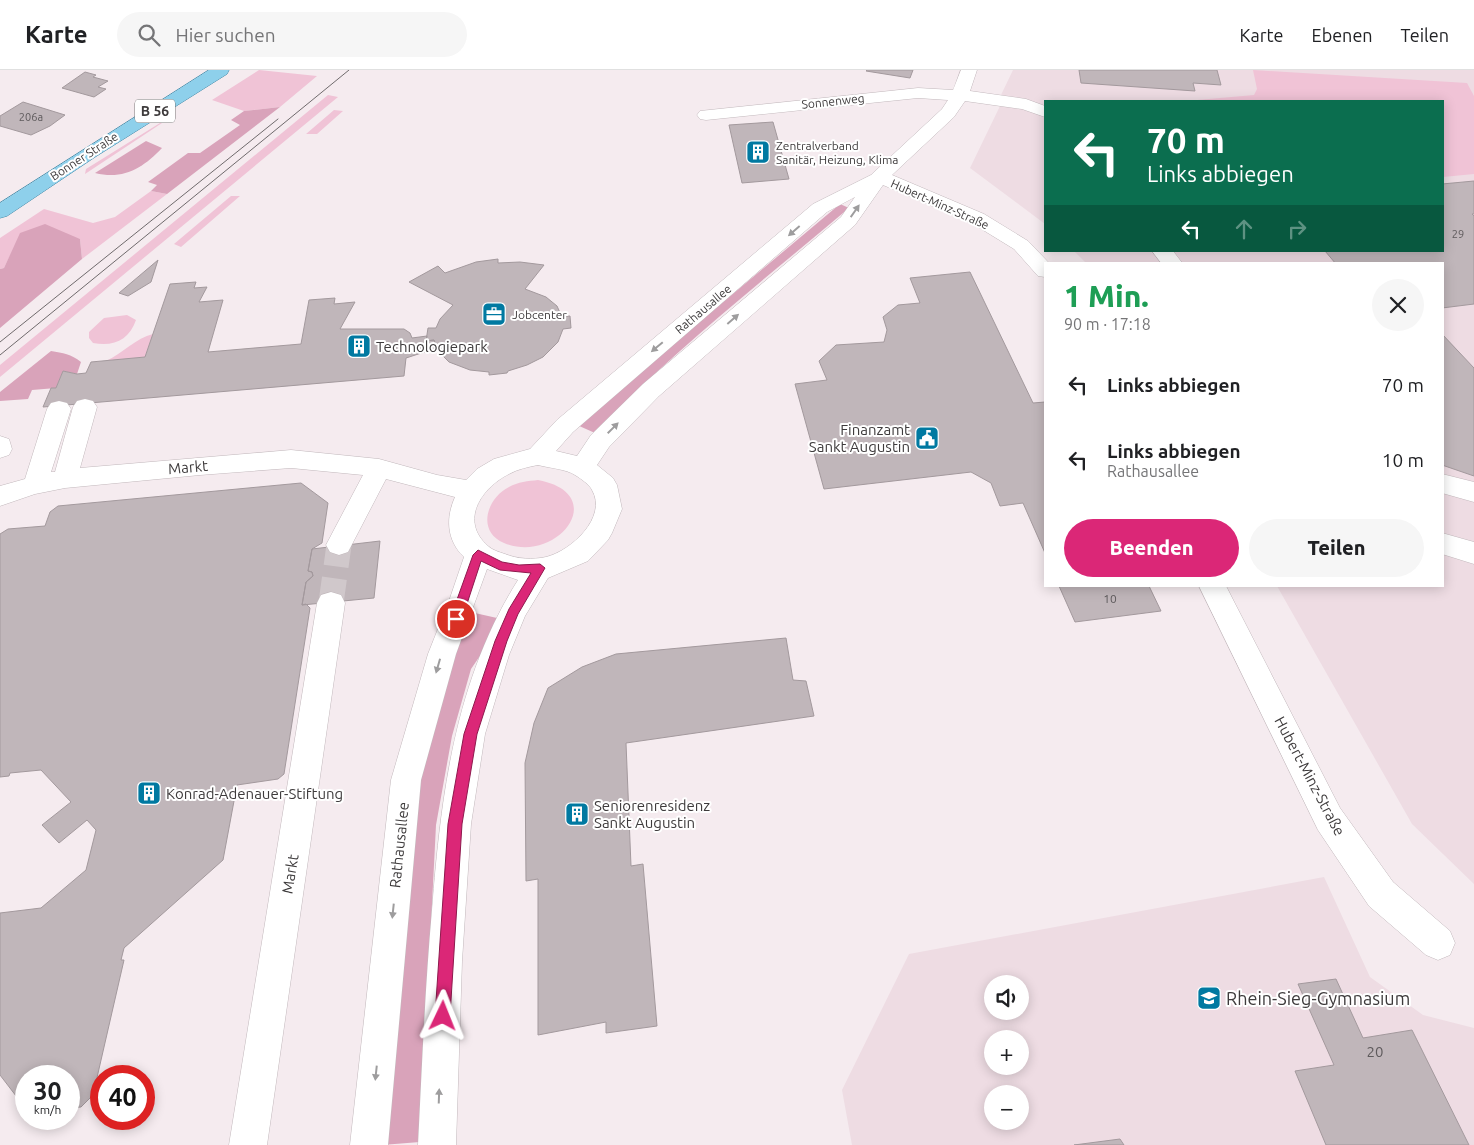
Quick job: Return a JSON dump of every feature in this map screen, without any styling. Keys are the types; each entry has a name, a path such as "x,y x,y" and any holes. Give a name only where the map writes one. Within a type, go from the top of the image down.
{"main road":[{"name":"Bonner Straße","path":"0,212 220,70"}],"street":[{"name":"Rathausallee","path":"583,466 600,441 651,390 848,221 879,177 948,113 960,95 969,70"},
{"name":"Sonnenweg","path":"706,115 918,92 960,95 1026,104 1044,112"},
{"name":"Rathausallee","path":"538,456 565,426 820,208 879,177"},
{"name":"Hubert-Minz-Straße","path":"879,177 977,218 1021,245 1044,270"},
{"path":"1163,252 1171,262"},
{"path":"65,480 85,407"},
{"path":"35,485 59,409"},
{"path":"538,456 562,458 583,466 601,481 609,502 605,525 591,545 580,554 566,561 540,568 519,569 500,566 478,555 464,536 461,525 463,505 471,490 482,478 497,468 517,460 538,456"},
{"name":"Markt","path":"0,496 35,485 65,480 291,459 379,468 437,484 471,490"},
{"path":"339,545 379,468"},
{"path":"1444,483 1474,492"},
{"path":"1444,544 1474,553"},
{"name":"Rathausallee","path":"369,1145 406,780 442,654 463,601 478,555"},
{"path":"437,1145 445,960 455,824 470,734 495,655 513,612 540,568"},
{"name":"Hubert-Minz-Straße","path":"1213,587 1329,819 1381,894 1438,943"},
{"name":"Markt","path":"248,1145 331,603"}],"shaded area":[{"path":"259,70 317,76 280,107 244,111 212,100"},
{"path":"1013,70 1474,70 1474,884 1412,824 1278,587 1444,587 1444,262 1085,262 1075,252 1444,252 1444,100 1044,100 1044,223 970,168 1000,106 1001,95"},
{"path":"1253,70 1467,83 1474,96 1474,174 1444,177 1444,100 1197,100 1254,95 1257,89"},
{"path":"328,95 338,97 0,377 0,365"},
{"path":"280,107 167,194 151,191 157,185 148,182 188,153 200,153 240,125 231,120 244,111"},
{"path":"334,110 343,111 317,134 306,134"},
{"path":"162,123 85,174 86,169"},
{"path":"146,141 162,148 140,167 115,175 95,173"},
{"path":"151,191 167,194 82,259 80,239 21,233 4,268 0,269 0,238 44,209 93,223 115,217"},
{"path":"231,196 240,196 181,247 174,244"},
{"path":"840,204 849,208 687,345 624,403 595,433 577,425"},
{"path":"45,224 80,239 82,259 0,328 0,269 4,268 20,233"},
{"path":"127,315 136,320 125,337 108,344 93,343 89,338 89,332 104,318"},
{"path":"153,334 145,357 106,361 141,339"},
{"path":"51,351 63,353 81,362 77,374 63,371 56,388 32,390 28,399 0,401 0,392"},
{"path":"538,480 560,488 571,499 574,512 569,525 558,536 542,544 524,547 504,543 495,538 487,523 490,506 495,499 501,492 512,485"},
{"path":"466,611 497,618 486,647 471,669 452,736 436,825 420,1142 382,1145 407,818"},
{"name":"Rhein-Sieg-Gymnasium","path":"1324,877 1370,977 1423,1015 1474,1028 1474,1145 852,1145 842,1090 909,954"}],"building":[{"path":"867,70 913,70 910,78"},
{"path":"1079,70 1217,70 1221,85 1193,83 1195,91 1081,83"},
{"path":"85,72 96,75 93,77 108,81 98,87 106,89 94,97 62,88"},
{"path":"23,102 65,115 50,126 31,135 0,126 0,116"},
{"name":"Zentralverband Sanitär, Heizung, Klima","path":"773,122 789,179 742,183 729,125"},
{"path":"1474,181 1474,214 1472,214 1474,216 1474,304 1444,308 1444,262 1334,262 1326,252 1444,252 1444,184"},
{"name":"Technologiepark","path":"498,259 498,263 520,262 544,265 525,289 546,297 557,306 562,317 570,316 571,328 563,329 558,342 543,357 507,373 489,375 489,372 470,370 449,362 439,352 434,340 426,341 428,328 436,328 440,319 453,305 409,282 438,266 445,273 476,262"},
{"path":"158,260 151,282 128,296 119,293"},
{"name":"Finanzamt Sankt Augustin","path":"970,272 1033,403 1044,402 1044,551 1023,503 1000,506 991,483 971,472 824,489 795,384 827,380 819,361 836,345 884,342 887,330 883,317 898,305 920,303 910,278"},
{"name":"Technologiepark","path":"196,282 194,288 207,287 199,302 223,300 208,352 301,344 309,300 335,298 334,304 355,302 340,329 404,329 410,333 412,338 427,336 426,341 434,340 437,348 406,358 404,376 43,407 51,388 56,388 63,371 77,374 86,373 91,362 145,357 170,284"},
{"path":"1444,336 1474,368 1474,476 1444,466"},
{"name":"Konrad-Adenauer-Stiftung","path":"301,483 328,503 322,543 312,549 308,571 312,572 313,576 306,582 302,605 306,604 310,608 284,774 278,779 237,785 223,860 124,948 121,960 124,960 100,1065 90,1065 90,1098 80,1107 80,1065 15,1065 15,1095 0,1075 0,913 41,908 86,870 96,830 87,820 59,843 42,825 71,802 41,770 10,773 9,776 0,777 0,534 8,529 45,526 50,512 58,506"},
{"path":"380,541 374,598 302,605 306,582 313,576 312,572 308,571 312,549"},
{"path":"1059,587 1149,587 1161,611 1075,622"},
{"name":"Seniorenresidenz Sankt Augustin","path":"786,638 793,680 806,681 814,716 626,743 631,866 643,864 657,1026 606,1033 606,1022 538,1035 538,879 526,881 525,763 534,723 548,688 582,667 616,654"},
{"path":"1336,979 1363,1038 1412,1030 1469,1145 1326,1145 1295,1071 1334,1065 1298,984"},
{"path":"1120,1139 1124,1145 1074,1145"}],"tunnel":[{"path":"331,603 339,545"}],"tram line":[{"path":"0,355 349,70"},
{"path":"0,342 278,119"}],"place":[{"name":"Zentralverband Sanitär, Heizung, Klima","path":"758,152"},
{"name":"Jobcenter","path":"494,314"},
{"name":"Technologiepark","path":"359,346"},
{"name":"Finanzamt Sankt Augustin","path":"927,438"},
{"name":"Konrad-Adenauer-Stiftung","path":"149,793"},
{"name":"Seniorenresidenz Sankt Augustin","path":"577,814"},
{"name":"Rhein-Sieg-Gymnasium","path":"1209,998"}],"route":[{"path":"443,1016 455,824 470,734 495,655 513,612 540,568 519,569 500,566 478,555 456,619"}]}
